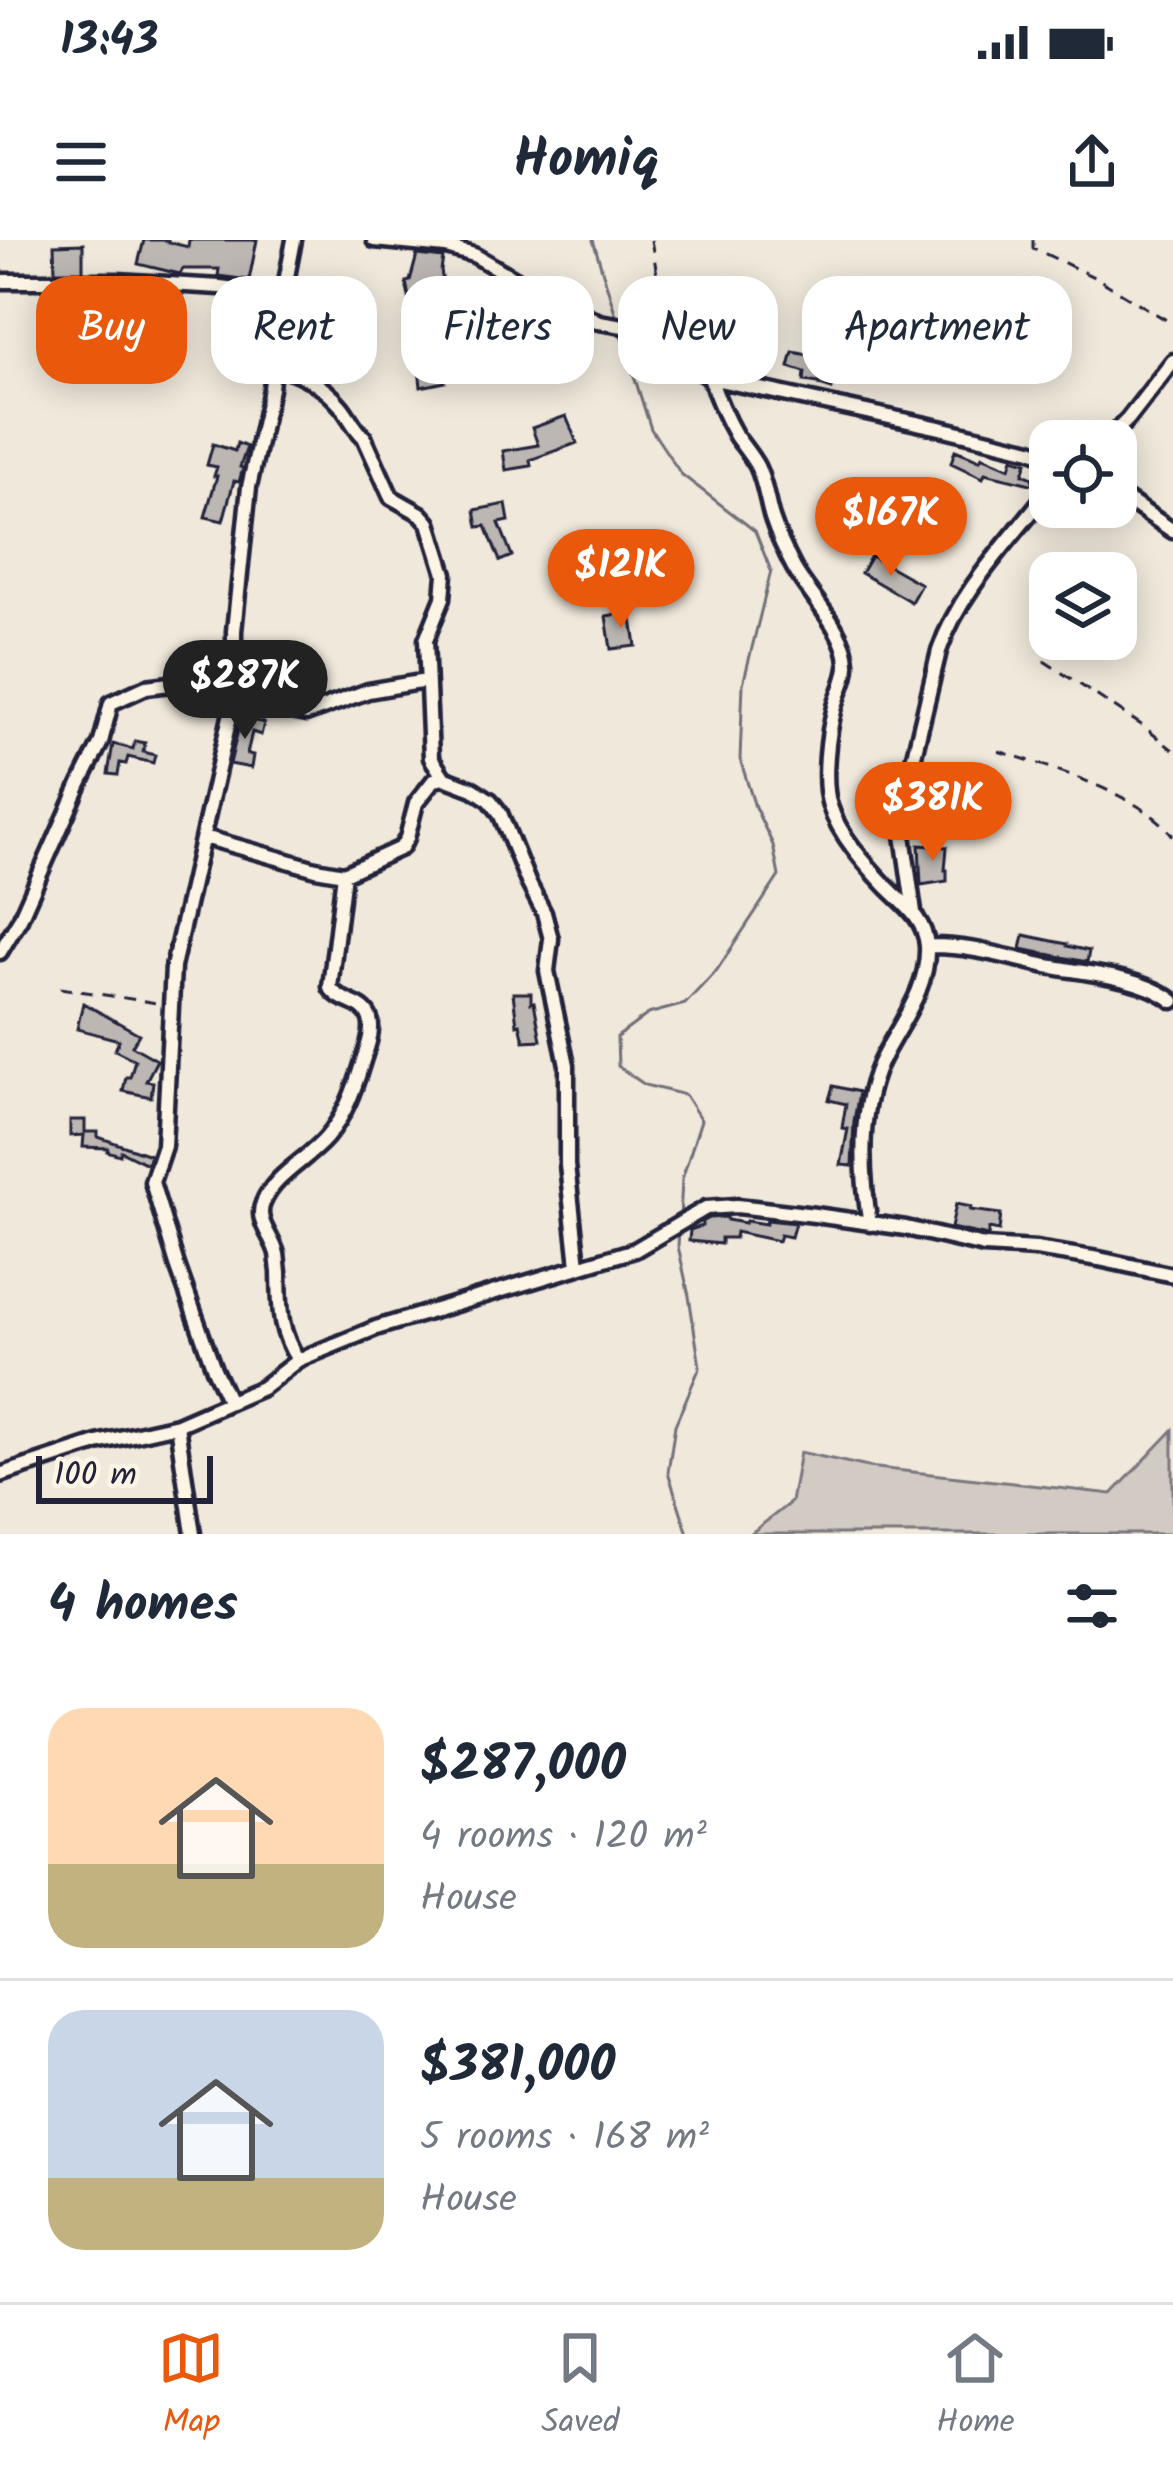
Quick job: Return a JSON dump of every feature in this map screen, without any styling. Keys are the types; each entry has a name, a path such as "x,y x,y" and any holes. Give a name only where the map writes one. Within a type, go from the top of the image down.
{"street":[{"path":"287,276 294,240"},
{"path":"374,240 474,254 546,297 571,303 599,322 618,326"},
{"path":"0,281 211,286"},
{"path":"1127,420 1173,361"},
{"path":"229,1402 184,1286 152,1182 164,1146 173,967 234,699 234,631 249,487 270,384"},
{"path":"314,384 342,406 364,436 391,497 429,523 445,574 442,598 426,640 431,758 444,778 490,800 544,914 550,939 547,970 566,1065 567,1165 578,1265"},
{"path":"712,384 721,408 757,466 784,550 826,613 848,663 834,712 825,773 838,825 914,912 927,946 915,1002 878,1067 869,1099 863,1174 870,1224"},
{"path":"738,384 1029,450"},
{"path":"1137,506 1173,531"},
{"path":"914,912 899,814 939,651 964,599 1029,516"},
{"path":"0,952 93,763 111,703 146,687 178,683 213,687 234,699 305,714 368,691 426,681"},
{"path":"203,837 344,874 401,848 416,803 434,780 444,778"},
{"path":"298,1360 281,1323 277,1252 260,1218 260,1207 281,1178 326,1138 345,1111 370,1036 370,1015 334,995 330,987 344,874"},
{"path":"927,946 992,951 1133,983 1164,993 1173,1001"},
{"path":"0,1475 97,1443 177,1425 262,1388 298,1360 376,1328 635,1250 706,1208 736,1206 906,1228 984,1246 1099,1258 1173,1275"},
{"path":"177,1425 194,1534"}],"path":[{"path":"651,240 657,276"},
{"path":"1034,240 1033,248 1098,279 1173,324"},
{"path":"1044,661 1173,749"},
{"path":"998,751 1086,782 1165,824 1173,836"},
{"path":"60,988 170,1006"}],"shaded area":[{"path":"1173,1430 1173,1534 750,1534 791,1502 800,1452 868,1467 1112,1494"}],"building":[{"path":"144,240 168,240 188,247 189,240 257,240 250,276 218,276 219,269 183,269 180,274 138,264"},
{"path":"83,244 83,271 55,271 54,245"},
{"path":"417,255 443,258 442,276 411,276"},
{"path":"793,352 802,354 802,371 789,367"},
{"path":"566,416 577,443 530,460 531,466 506,470 503,451 538,445 532,428"},
{"path":"237,443 247,447 223,521 205,517 217,476 217,467 207,465 213,444 235,451"},
{"path":"955,450 1010,468 1013,458 1027,462 1023,474 1029,476 1029,484 985,473 983,478 951,463"},
{"path":"506,504 509,521 499,523 512,556 500,561 486,526 478,527 475,510"},
{"path":"871,556 921,584 911,602 861,573"},
{"path":"631,612 636,646 611,649 606,616"},
{"path":"241,717 264,723 261,735 252,732 247,754 253,755 251,768 230,764"},
{"path":"135,741 145,743 143,752 155,755 153,763 128,757 126,764 120,763 118,775 108,774 113,744 133,749"},
{"path":"919,845 947,847 947,881 921,885"},
{"path":"1024,935 1089,951 1087,962 1021,949"},
{"path":"513,993 531,993 541,1040 524,1041"},
{"path":"83,1003 139,1034 132,1046 157,1060 146,1081 153,1082 151,1097 123,1091 135,1060 115,1050 119,1040 77,1029"},
{"path":"833,1086 859,1092 852,1166 841,1165 848,1129 842,1128 846,1104 829,1100"},
{"path":"70,1120 85,1120 85,1132 98,1132 98,1137 150,1155 147,1164 121,1151 120,1155 108,1148 83,1147 84,1135 70,1136"},
{"path":"956,1204 1001,1214 999,1231 989,1229 988,1236 951,1228"},
{"path":"727,1217 745,1223 795,1223 791,1237 780,1235 778,1241 736,1232 735,1238 721,1238 721,1244 689,1241 690,1230 702,1222"}],"waterway":[{"path":"593,240 617,319"},
{"path":"637,384 651,429 681,474 755,531 771,571 743,684 740,759 773,845 779,876 717,970 685,1004 648,1014 617,1037 618,1066 645,1085 685,1095 701,1120 682,1179 680,1219"},
{"path":"679,1229 700,1367 675,1425 668,1472 688,1534"}]}
